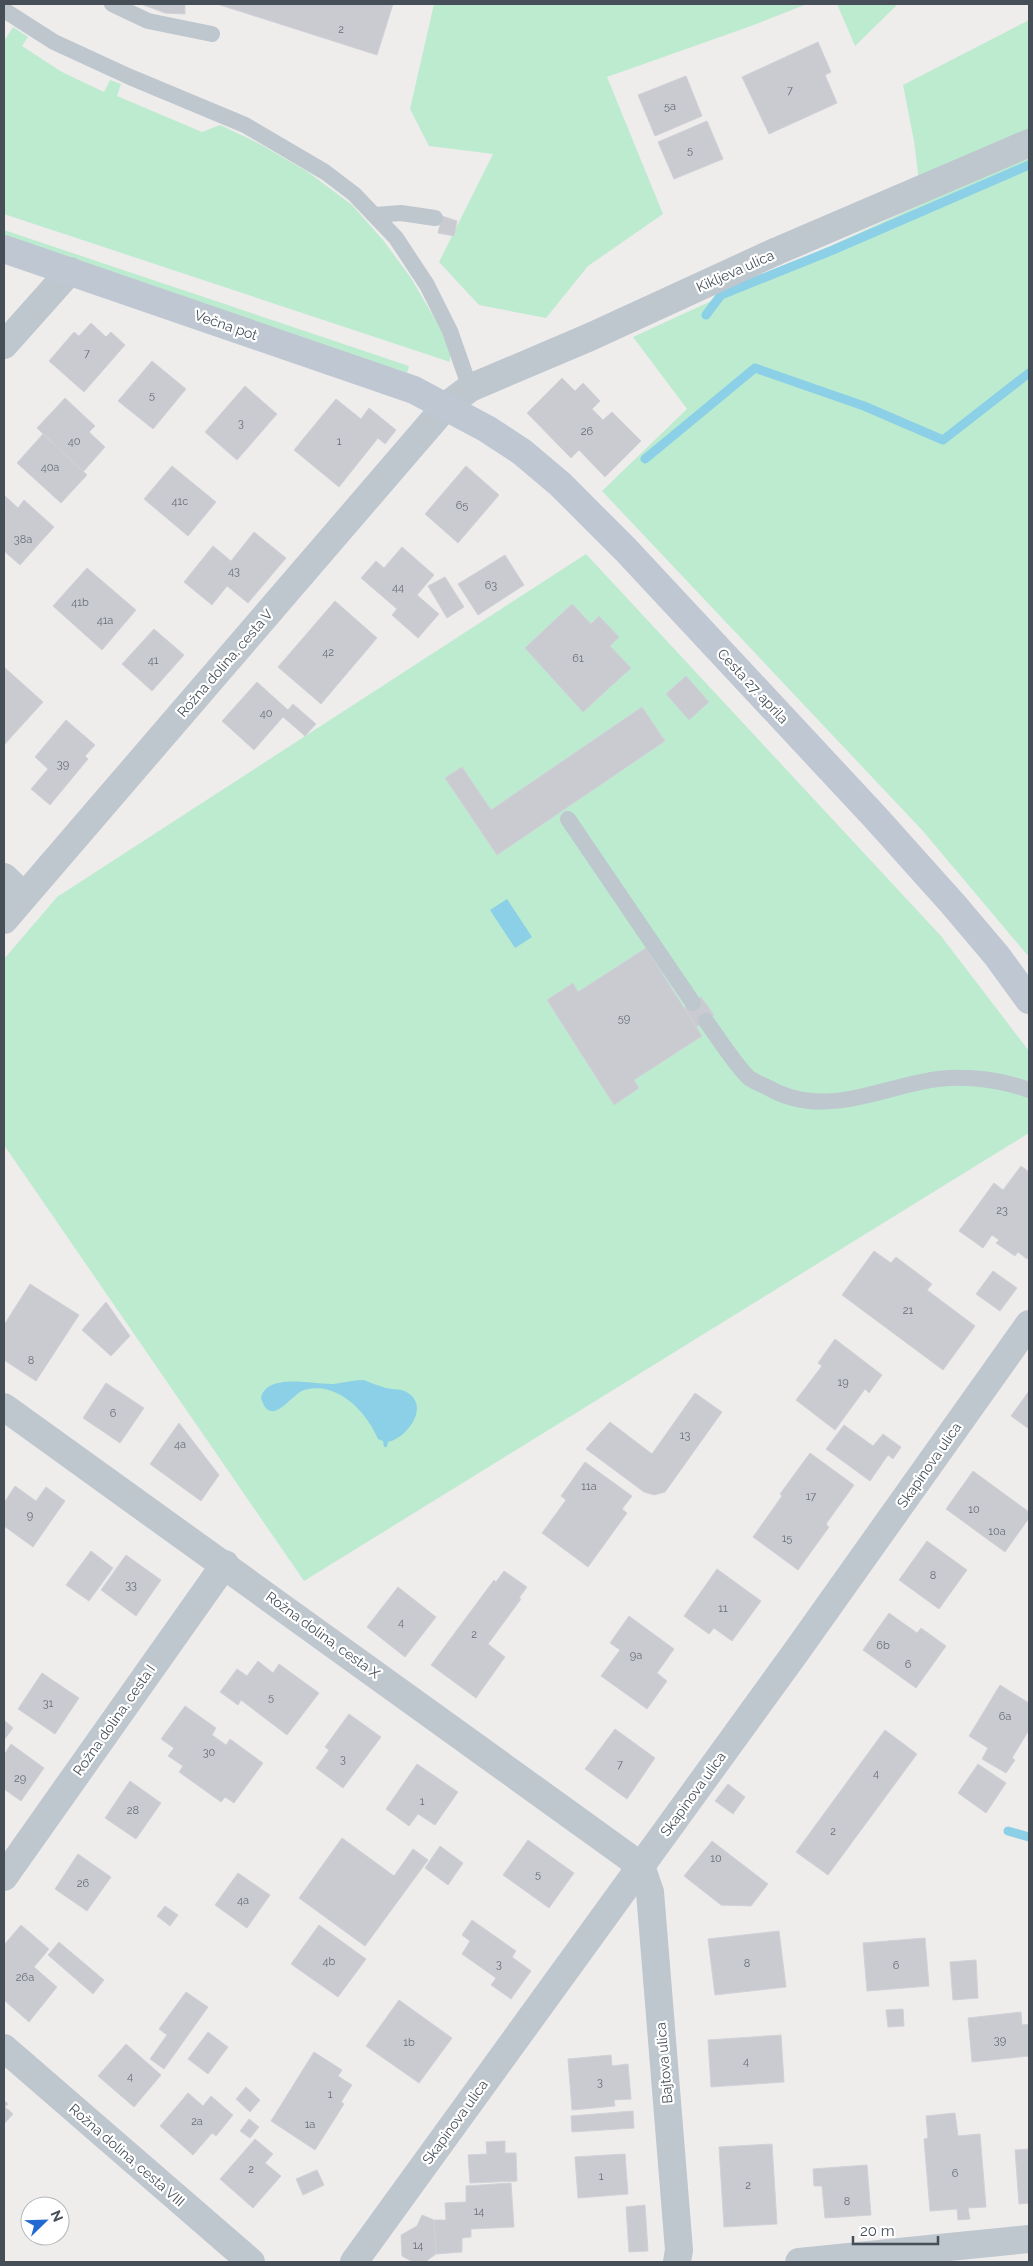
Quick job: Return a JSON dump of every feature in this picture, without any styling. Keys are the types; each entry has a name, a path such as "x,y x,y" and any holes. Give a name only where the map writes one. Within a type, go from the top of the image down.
{"main road":[{"name":"Večna pot","path":"4,249 414,390 446,406"},
{"name":"Cesta 27. aprila","path":"446,406 522,452 560,484 598,521 875,817 972,926 1029,1000"}],"street":[{"name":"Kikljeva ulica","path":"446,406 470,388 590,337 777,251 1029,143"},
{"path":"4,345 70,271"},
{"name":"Rožna dolina, cesta V","path":"4,920 446,406"},
{"path":"4,877 24,896"},
{"name":"Skapinova ulica","path":"354,2262 641,1866 1029,1324"},
{"name":"Rožna dolina, cesta X","path":"4,1407 225,1564 641,1866"},
{"name":"Rožna dolina, cesta I","path":"4,1877 225,1564"},
{"name":"Bajtova ulica","path":"641,1866 650,1892 678,2250 677,2262"},
{"name":"Rožna dolina, cesta VIII","path":"4,2048 251,2262"},
{"path":"799,2262 929,2256 1029,2239"}],"lane":[{"path":"112,4 148,21 212,34"},
{"path":"4,10 54,42 130,77 245,125 325,172 354,194 396,238 436,301 450,331 470,388"},
{"path":"375,215 401,213 435,218"},
{"path":"568,819 693,1002"},
{"path":"706,1021 748,1077 779,1094 806,1101 840,1102 922,1082 958,1078 1008,1082 1029,1090"}],"green space":[{"path":"434,4 807,4 607,77 663,214 588,266 546,318 479,305 439,262 493,154 429,146 410,109"},
{"path":"837,4 898,4 855,46"},
{"path":"1029,20 1029,957 922,830 602,491 687,409 633,337 922,204 914,141 903,85"},
{"path":"13,27 28,37 22,46 62,72 104,92 110,80 121,84 117,96 202,132 220,125 260,144 308,172 352,205 383,240 411,278 450,345 450,362 4,214 4,41"},
{"path":"4,230 409,366 407,373 4,237"},
{"path":"586,554 941,936 1029,1051 1029,1133 304,1581 4,1145 4,959 57,897"}],"water":[{"path":"507,899 532,937 515,948 490,910"},
{"path":"364,1380 386,1388 406,1391 414,1399 417,1406 416,1414 408,1428 402,1435 388,1442 387,1447 384,1447 383,1441 378,1439 358,1409 339,1394 316,1388 304,1390 276,1411 270,1411 265,1407 261,1398 265,1390 281,1382 333,1384"}],"building":[{"path":"141,4 185,4 185,14 165,13"},
{"path":"217,4 393,4 377,55"},
{"path":"818,42 831,72 825,75 837,103 769,134 742,77"},
{"path":"686,76 702,116 655,136 638,95"},
{"path":"707,121 723,159 674,179 658,142"},
{"path":"442,216 457,221 454,236 438,233"},
{"path":"91,323 106,337 111,332 125,345 84,392 49,361 74,332 79,336"},
{"path":"152,361 186,389 153,429 118,401"},
{"path":"562,378 575,391 583,383 600,401 592,409 603,420 612,412 641,441 605,477 579,450 571,458 527,413"},
{"path":"245,386 277,414 237,460 205,432"},
{"path":"65,398 95,426 89,432 105,447 83,472 37,428"},
{"path":"336,399 361,419 369,408 396,430 385,444 378,438 339,487 294,450"},
{"path":"43,434 87,475 61,503 17,463"},
{"path":"172,466 216,502 188,536 144,499"},
{"path":"466,466 499,495 458,543 425,514"},
{"path":"5,496 18,508 24,500 54,527 20,565 4,551"},
{"path":"254,532 286,558 248,603 227,586 212,605 184,582 213,546 231,561"},
{"path":"402,547 434,575 417,595 439,614 418,638 392,615 397,609 361,578 376,561 384,568"},
{"path":"505,555 524,585 478,615 458,584"},
{"path":"87,568 136,610 102,650 53,606"},
{"path":"445,577 464,607 447,618 428,586"},
{"path":"335,601 377,638 321,704 278,667"},
{"path":"572,604 591,624 599,616 619,637 610,646 631,668 583,712 525,648"},
{"path":"154,629 184,655 152,691 122,664"},
{"path":"4,667 43,702 4,745"},
{"path":"686,676 709,702 689,720 666,694"},
{"path":"257,682 288,710 293,704 316,724 305,736 283,717 254,750 222,721"},
{"path":"642,707 665,741 497,855 445,778 462,767 491,810"},
{"path":"66,720 95,745 85,756 88,759 50,805 31,789 48,769 35,757"},
{"path":"646,948 702,1036 634,1080 639,1088 614,1105 547,1000 573,983 578,992"},
{"path":"701,997 714,1015 696,1027 684,1008"},
{"path":"1021,1166 1029,1172 1029,1256 1027,1259 1018,1252 1015,1256 996,1243 999,1240 992,1235 983,1248 959,1231 994,1183 1003,1190"},
{"path":"874,1251 891,1263 896,1257 932,1284 927,1290 975,1326 943,1370 842,1295"},
{"path":"993,1271 1017,1288 1000,1311 976,1294"},
{"path":"30,1284 79,1315 36,1381 4,1360 4,1325"},
{"path":"106,1302 130,1336 111,1356 82,1330"},
{"path":"835,1339 882,1375 869,1393 865,1389 835,1430 796,1400 822,1366 818,1363"},
{"path":"106,1383 144,1408 120,1443 83,1418"},
{"path":"1029,1391 1029,1429 1011,1416"},
{"path":"695,1393 722,1412 665,1492 654,1495 644,1492 586,1449 610,1422 652,1454"},
{"path":"179,1423 219,1475 201,1501 150,1464"},
{"path":"844,1425 873,1446 883,1434 901,1447 893,1459 888,1455 870,1481 826,1449"},
{"path":"810,1453 854,1485 826,1524 829,1527 798,1570 753,1537 782,1496 780,1494"},
{"path":"585,1462 632,1496 622,1509 627,1513 588,1567 542,1533 566,1500 561,1496"},
{"path":"973,1471 1029,1512 1029,1518 1005,1552 946,1509"},
{"path":"15,1486 36,1501 46,1487 65,1501 33,1547 4,1526 4,1503"},
{"path":"927,1541 967,1570 939,1609 899,1580"},
{"path":"91,1551 113,1568 89,1601 66,1585"},
{"path":"126,1555 161,1580 136,1616 101,1590"},
{"path":"717,1569 761,1601 732,1641 714,1628 709,1634 684,1616"},
{"path":"504,1571 527,1587 519,1598 521,1599 488,1644 505,1657 476,1698 431,1665 494,1580 496,1582"},
{"path":"398,1587 436,1617 405,1657 367,1627"},
{"path":"889,1613 917,1633 921,1628 946,1646 916,1688 863,1650"},
{"path":"629,1616 674,1649 657,1673 667,1681 647,1709 601,1676 620,1650 610,1643"},
{"path":"258,1661 273,1673 279,1664 319,1693 287,1735 241,1700 238,1705 220,1692 237,1669 247,1676"},
{"path":"42,1673 79,1698 55,1734 18,1709"},
{"path":"1000,1685 1029,1703 1029,1730 1012,1758 1015,1760 1006,1773 982,1759 988,1748 969,1736"},
{"path":"185,1706 216,1728 212,1735 226,1745 230,1739 263,1763 234,1803 225,1797 221,1802 179,1772 183,1766 168,1756 174,1748 161,1739"},
{"path":"349,1714 381,1737 343,1788 316,1768 329,1750 325,1747"},
{"path":"4,1720 13,1728 4,1740"},
{"path":"615,1729 655,1758 627,1799 585,1769"},
{"path":"885,1730 917,1754 828,1875 796,1852"},
{"path":"11,1744 44,1768 21,1801 4,1789 4,1755"},
{"path":"417,1764 458,1792 435,1825 418,1814 409,1826 386,1809"},
{"path":"978,1764 1006,1783 986,1813 958,1793"},
{"path":"130,1781 161,1803 136,1839 105,1818"},
{"path":"728,1784 745,1797 733,1814 715,1801"},
{"path":"342,1838 394,1876 413,1849 428,1860 365,1946 299,1898"},
{"path":"528,1840 574,1873 549,1908 503,1875"},
{"path":"712,1841 768,1884 751,1906 721,1905 684,1876"},
{"path":"440,1846 463,1863 448,1885 425,1868"},
{"path":"78,1854 111,1877 87,1911 55,1889"},
{"path":"238,1873 270,1895 247,1928 215,1905"},
{"path":"165,1906 178,1915 170,1926 157,1916"},
{"path":"472,1920 516,1951 512,1957 531,1971 511,1999 491,1985 496,1978 462,1954 470,1941 462,1935"},
{"path":"21,1925 49,1949 34,1967 57,1987 29,2022 4,2000 4,1945"},
{"path":"319,1925 366,1959 338,1997 291,1964"},
{"path":"779,1931 786,1987 715,1995 708,1939"},
{"path":"925,1938 929,1986 867,1991 863,1943"},
{"path":"59,1942 104,1980 93,1994 48,1955"},
{"path":"976,1960 978,1998 953,2000 950,1962"},
{"path":"186,1992 208,2007 164,2069 150,2059 167,2035 159,2029"},
{"path":"399,2000 452,2038 419,2083 366,2046"},
{"path":"903,2009 904,2026 888,2027 886,2010"},
{"path":"1021,2012 1022,2025 1029,2024 1029,2056 972,2062 968,2018"},
{"path":"208,2032 228,2047 208,2074 188,2059"},
{"path":"781,2035 784,2082 711,2087 708,2040"},
{"path":"126,2044 161,2075 134,2107 98,2076"},
{"path":"314,2052 342,2070 338,2076 352,2085 341,2102 344,2104 315,2150 271,2121"},
{"path":"611,2055 612,2066 628,2064 631,2099 614,2100 615,2106 572,2110 568,2059"},
{"path":"246,2087 260,2100 250,2112 236,2099"},
{"path":"188,2093 203,2106 211,2096 233,2115 216,2136 212,2133 193,2155 160,2126"},
{"path":"4,2100 8,2104 5,2107 13,2114 4,2124"},
{"path":"633,2111 634,2128 572,2132 571,2116"},
{"path":"955,2113 958,2136 980,2134 986,2207 968,2208 970,2219 958,2220 957,2209 930,2211 924,2139 928,2138 926,2116"},
{"path":"249,2119 259,2127 250,2138 240,2131"},
{"path":"255,2139 273,2154 265,2163 281,2176 253,2208 220,2179"},
{"path":"505,2141 505,2153 516,2153 517,2181 470,2183 468,2155 487,2154 486,2142"},
{"path":"772,2144 777,2224 724,2227 719,2147"},
{"path":"1029,2149 1029,2203 1019,2204 1015,2150"},
{"path":"625,2154 628,2194 578,2198 575,2157"},
{"path":"867,2165 871,2215 825,2218 822,2186 814,2186 813,2169"},
{"path":"317,2170 324,2185 303,2195 296,2179"},
{"path":"511,2183 514,2227 471,2229 471,2237 462,2238 462,2252 436,2254 434,2220 446,2220 445,2203 466,2202 466,2186"},
{"path":"645,2205 648,2251 629,2252 626,2207"},
{"path":"422,2215 434,2220 436,2254 425,2262 413,2262 402,2256 401,2235 417,2226"}],"waterway":[{"path":"706,315 721,295 833,250 1029,165"},
{"path":"645,459 755,368 864,406 943,440 1029,373"},
{"path":"1008,1831 1029,1837"}]}
